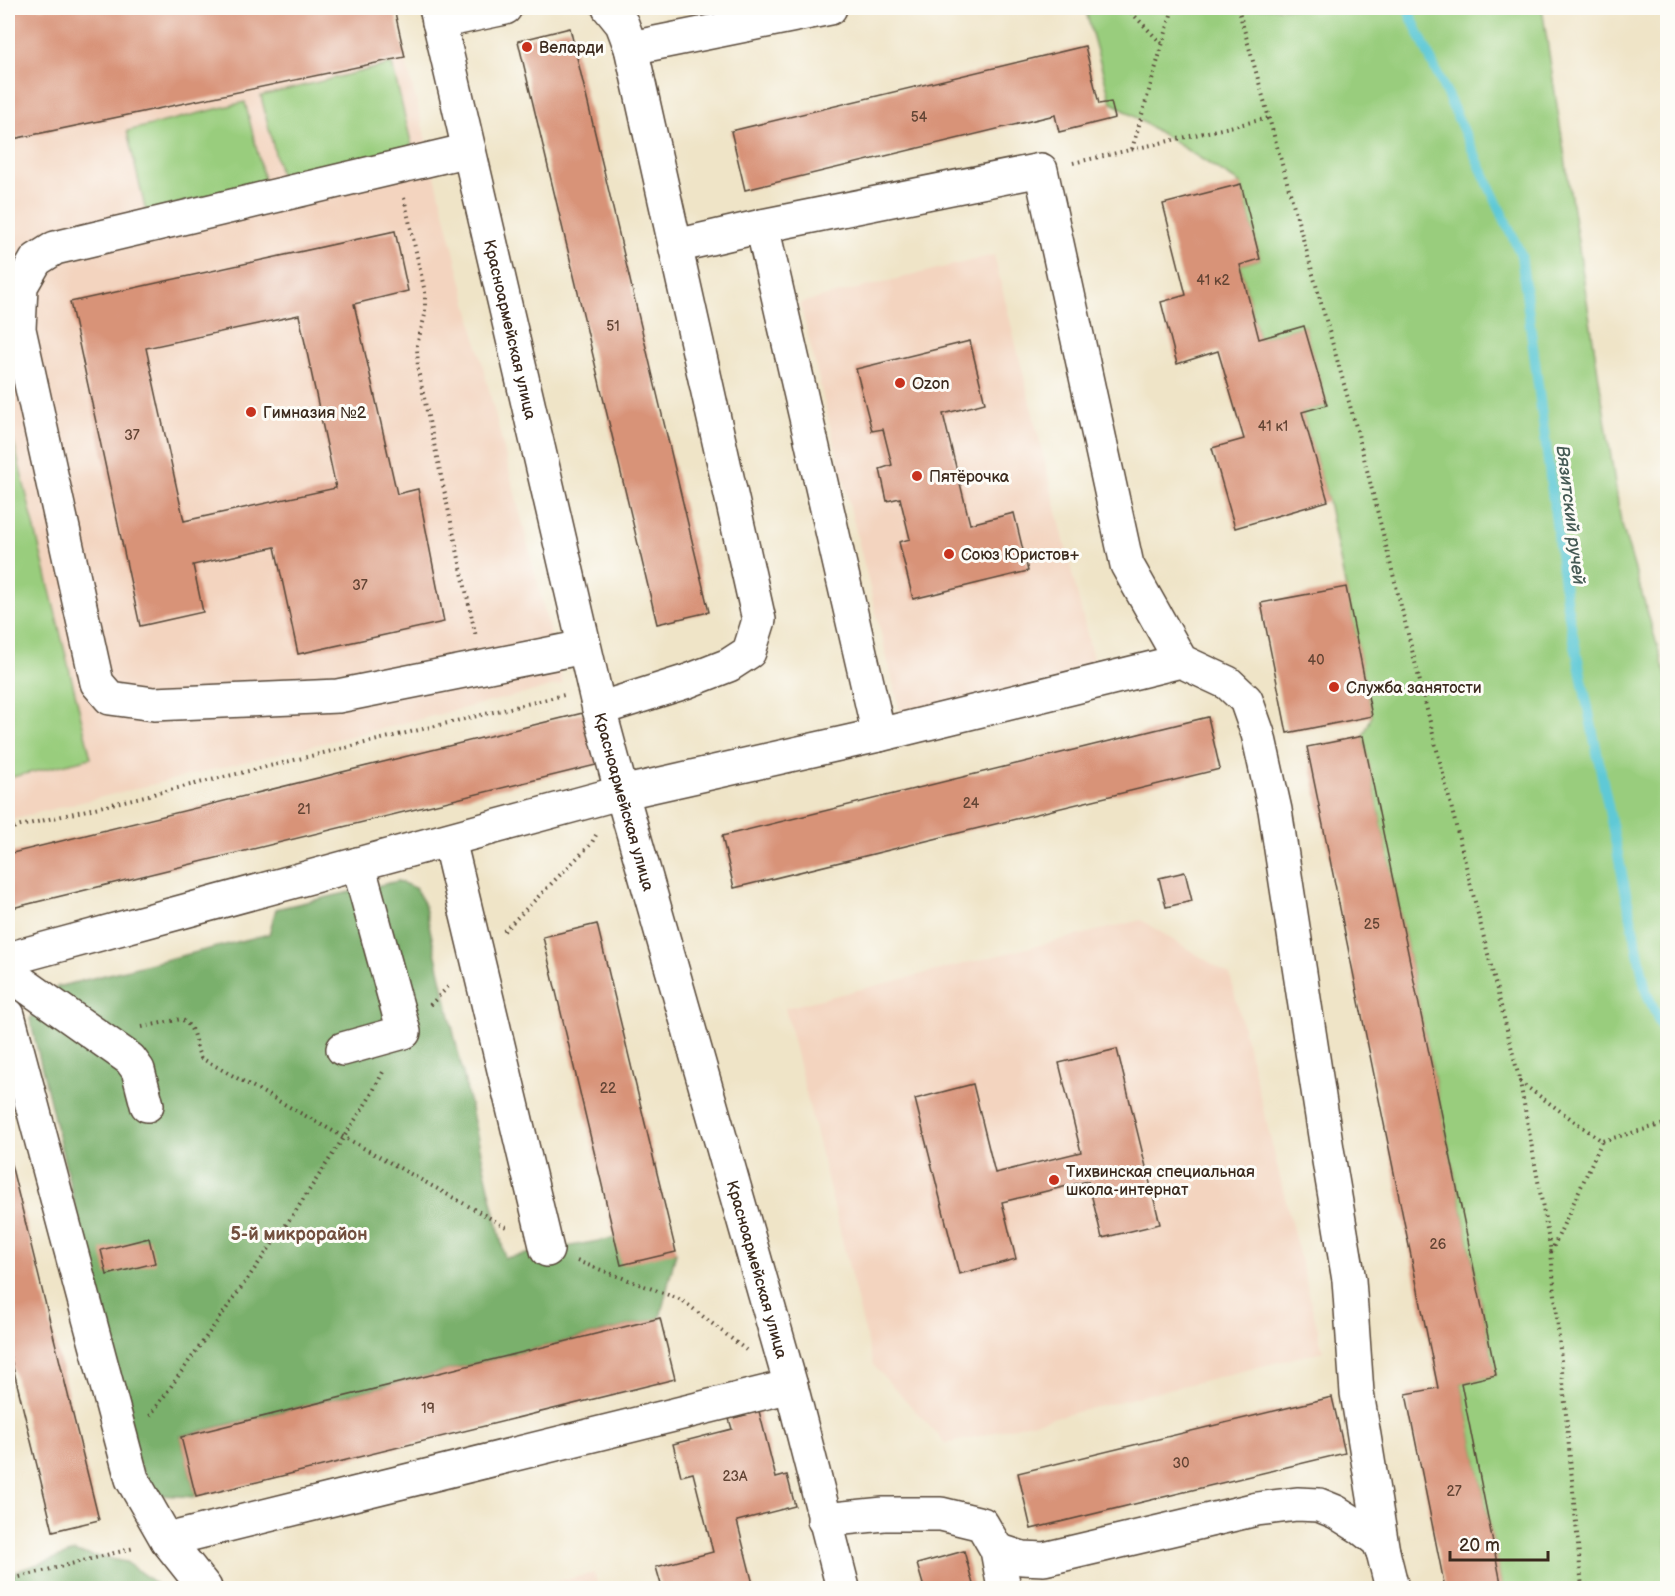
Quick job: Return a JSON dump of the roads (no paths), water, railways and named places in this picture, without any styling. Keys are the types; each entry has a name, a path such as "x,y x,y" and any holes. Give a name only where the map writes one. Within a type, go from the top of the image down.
{"street":[{"path":"437,15 505,8"},
{"path":"596,698 688,681 729,665 749,652 759,620 631,48 622,24 609,8"},
{"path":"631,48 830,8"},
{"name":"Красноармейская улица","path":"437,15 617,795 791,1386 843,1588"},
{"path":"469,150 55,248 36,260 21,286 19,329 97,683 110,698 154,704 338,696 584,647"},
{"path":"676,246 762,226 1041,170 1127,565 1181,661 1228,683 1246,700 1258,734 1275,810 1349,1280 1357,1393 1383,1551 1392,1588"},
{"path":"762,226 879,735"},
{"path":"8,959 617,795 879,735 1181,661"},
{"path":"449,840 548,1250"},
{"path":"343,1049 404,1032 358,864"},
{"path":"8,973 130,1059 138,1071 147,1105"},
{"path":"8,1014 132,1479 167,1540 205,1588"},
{"path":"167,1540 791,1386"},
{"path":"997,1550 1022,1558 1044,1559 1257,1509 1297,1504 1319,1505 1336,1512 1378,1541 1383,1551"},
{"path":"824,1520 884,1514 941,1514 982,1524 997,1550 1004,1588"}],"waterway":[{"name":"Вязитский ручей","path":"1407,8 1521,255 1567,606 1646,991 1668,1042"}],"place":[{"name":"Веларди","path":"527,47"},
{"name":"Ozon","path":"900,383"},
{"name":"Гимназия №2","path":"251,412"},
{"name":"Пятёрочка","path":"917,476"},
{"name":"Союз Юристов+","path":"949,554"},
{"name":"Служба занятости","path":"1334,687"},
{"name":"Тихвинская специальная школа-интернат","path":"1054,1180"}],"district":[{"name":"5-й микрорайон","path":"299,1234"}]}
